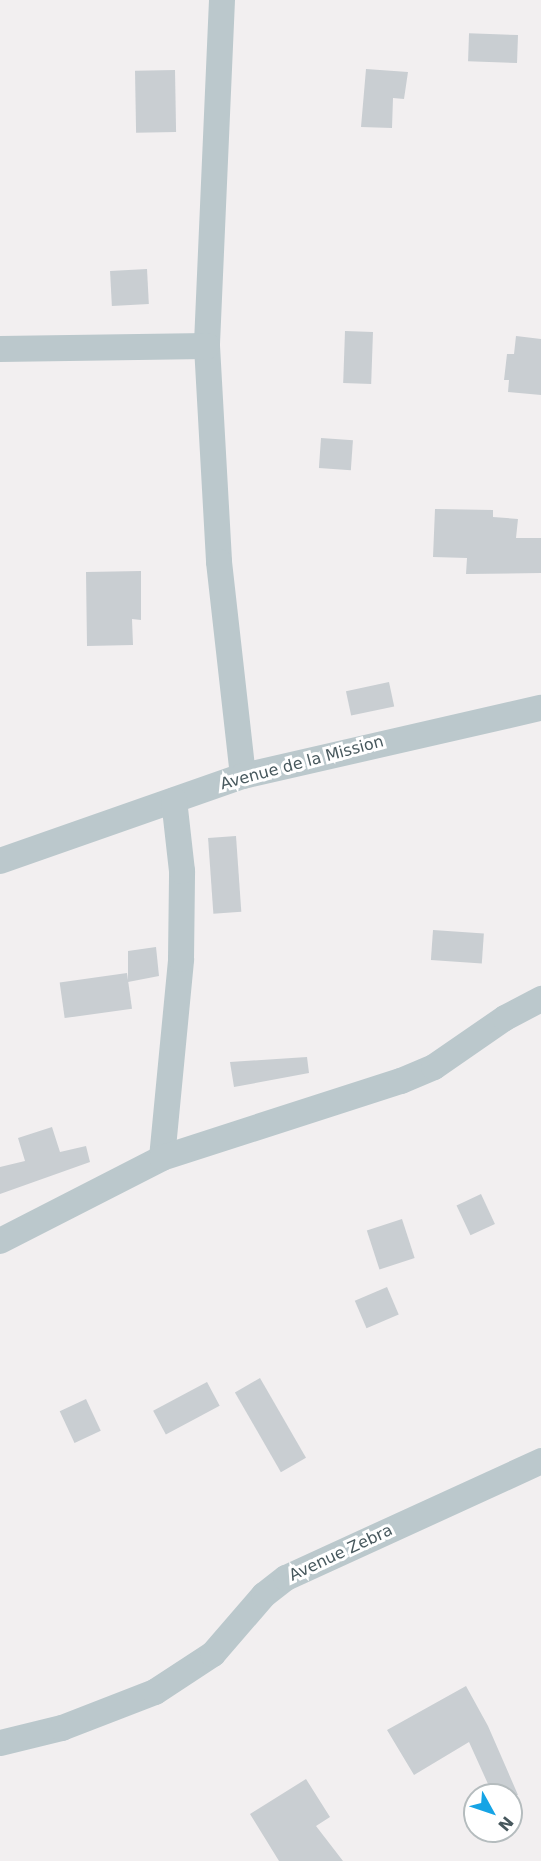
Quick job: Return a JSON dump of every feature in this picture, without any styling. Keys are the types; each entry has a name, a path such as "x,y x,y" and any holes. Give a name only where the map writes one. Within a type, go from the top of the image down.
{"street":[{"path":"222,0 207,346 219,562 243,776"},
{"path":"0,349 207,346"},
{"name":"Avenue de la Mission","path":"0,861 243,776 541,708"},
{"path":"162,1158 181,959 182,871 174,800"},
{"path":"0,1241 162,1158 400,1081 434,1067 505,1018 541,999"},
{"name":"Avenue Zebra","path":"0,1743 62,1728 155,1692 213,1654 264,1595 286,1578 541,1461"}],"building":[{"path":"469,33 518,35 517,63 468,61"},
{"path":"366,69 408,72 404,99 393,98 392,128 361,127"},
{"path":"175,70 176,132 136,133 135,71"},
{"path":"147,269 149,304 112,306 110,271"},
{"path":"345,331 373,332 371,384 343,383"},
{"path":"516,336 541,339 541,395 508,392 509,380 504,380 507,354 514,354"},
{"path":"321,438 353,440 351,470 319,468"},
{"path":"435,509 493,510 493,517 518,519 516,538 541,538 541,573 466,574 467,558 433,557"},
{"path":"141,571 141,620 132,619 133,645 87,646 86,572"},
{"path":"389,682 394,706 351,716 346,691"},
{"path":"236,836 241,912 213,914 208,838"},
{"path":"433,930 484,934 482,963 431,960"},
{"path":"156,947 159,976 128,982 128,951"},
{"path":"127,973 132,1009 65,1018 60,982"},
{"path":"307,1057 309,1073 234,1087 230,1062"},
{"path":"52,1127 60,1152 86,1146 90,1162 0,1194 0,1167 25,1161 18,1138"},
{"path":"481,1194 495,1224 470,1235 457,1205"},
{"path":"402,1219 415,1258 379,1269 367,1230"},
{"path":"387,1287 399,1315 367,1328 355,1301"},
{"path":"260,1378 306,1458 281,1472 235,1392"},
{"path":"207,1382 220,1406 166,1434 153,1411"},
{"path":"86,1399 101,1431 75,1443 60,1411"},
{"path":"466,1686 488,1726 513,1783 488,1783 469,1742 414,1775 387,1730"},
{"path":"306,1779 330,1817 316,1826 343,1861 279,1861 250,1814"}]}
